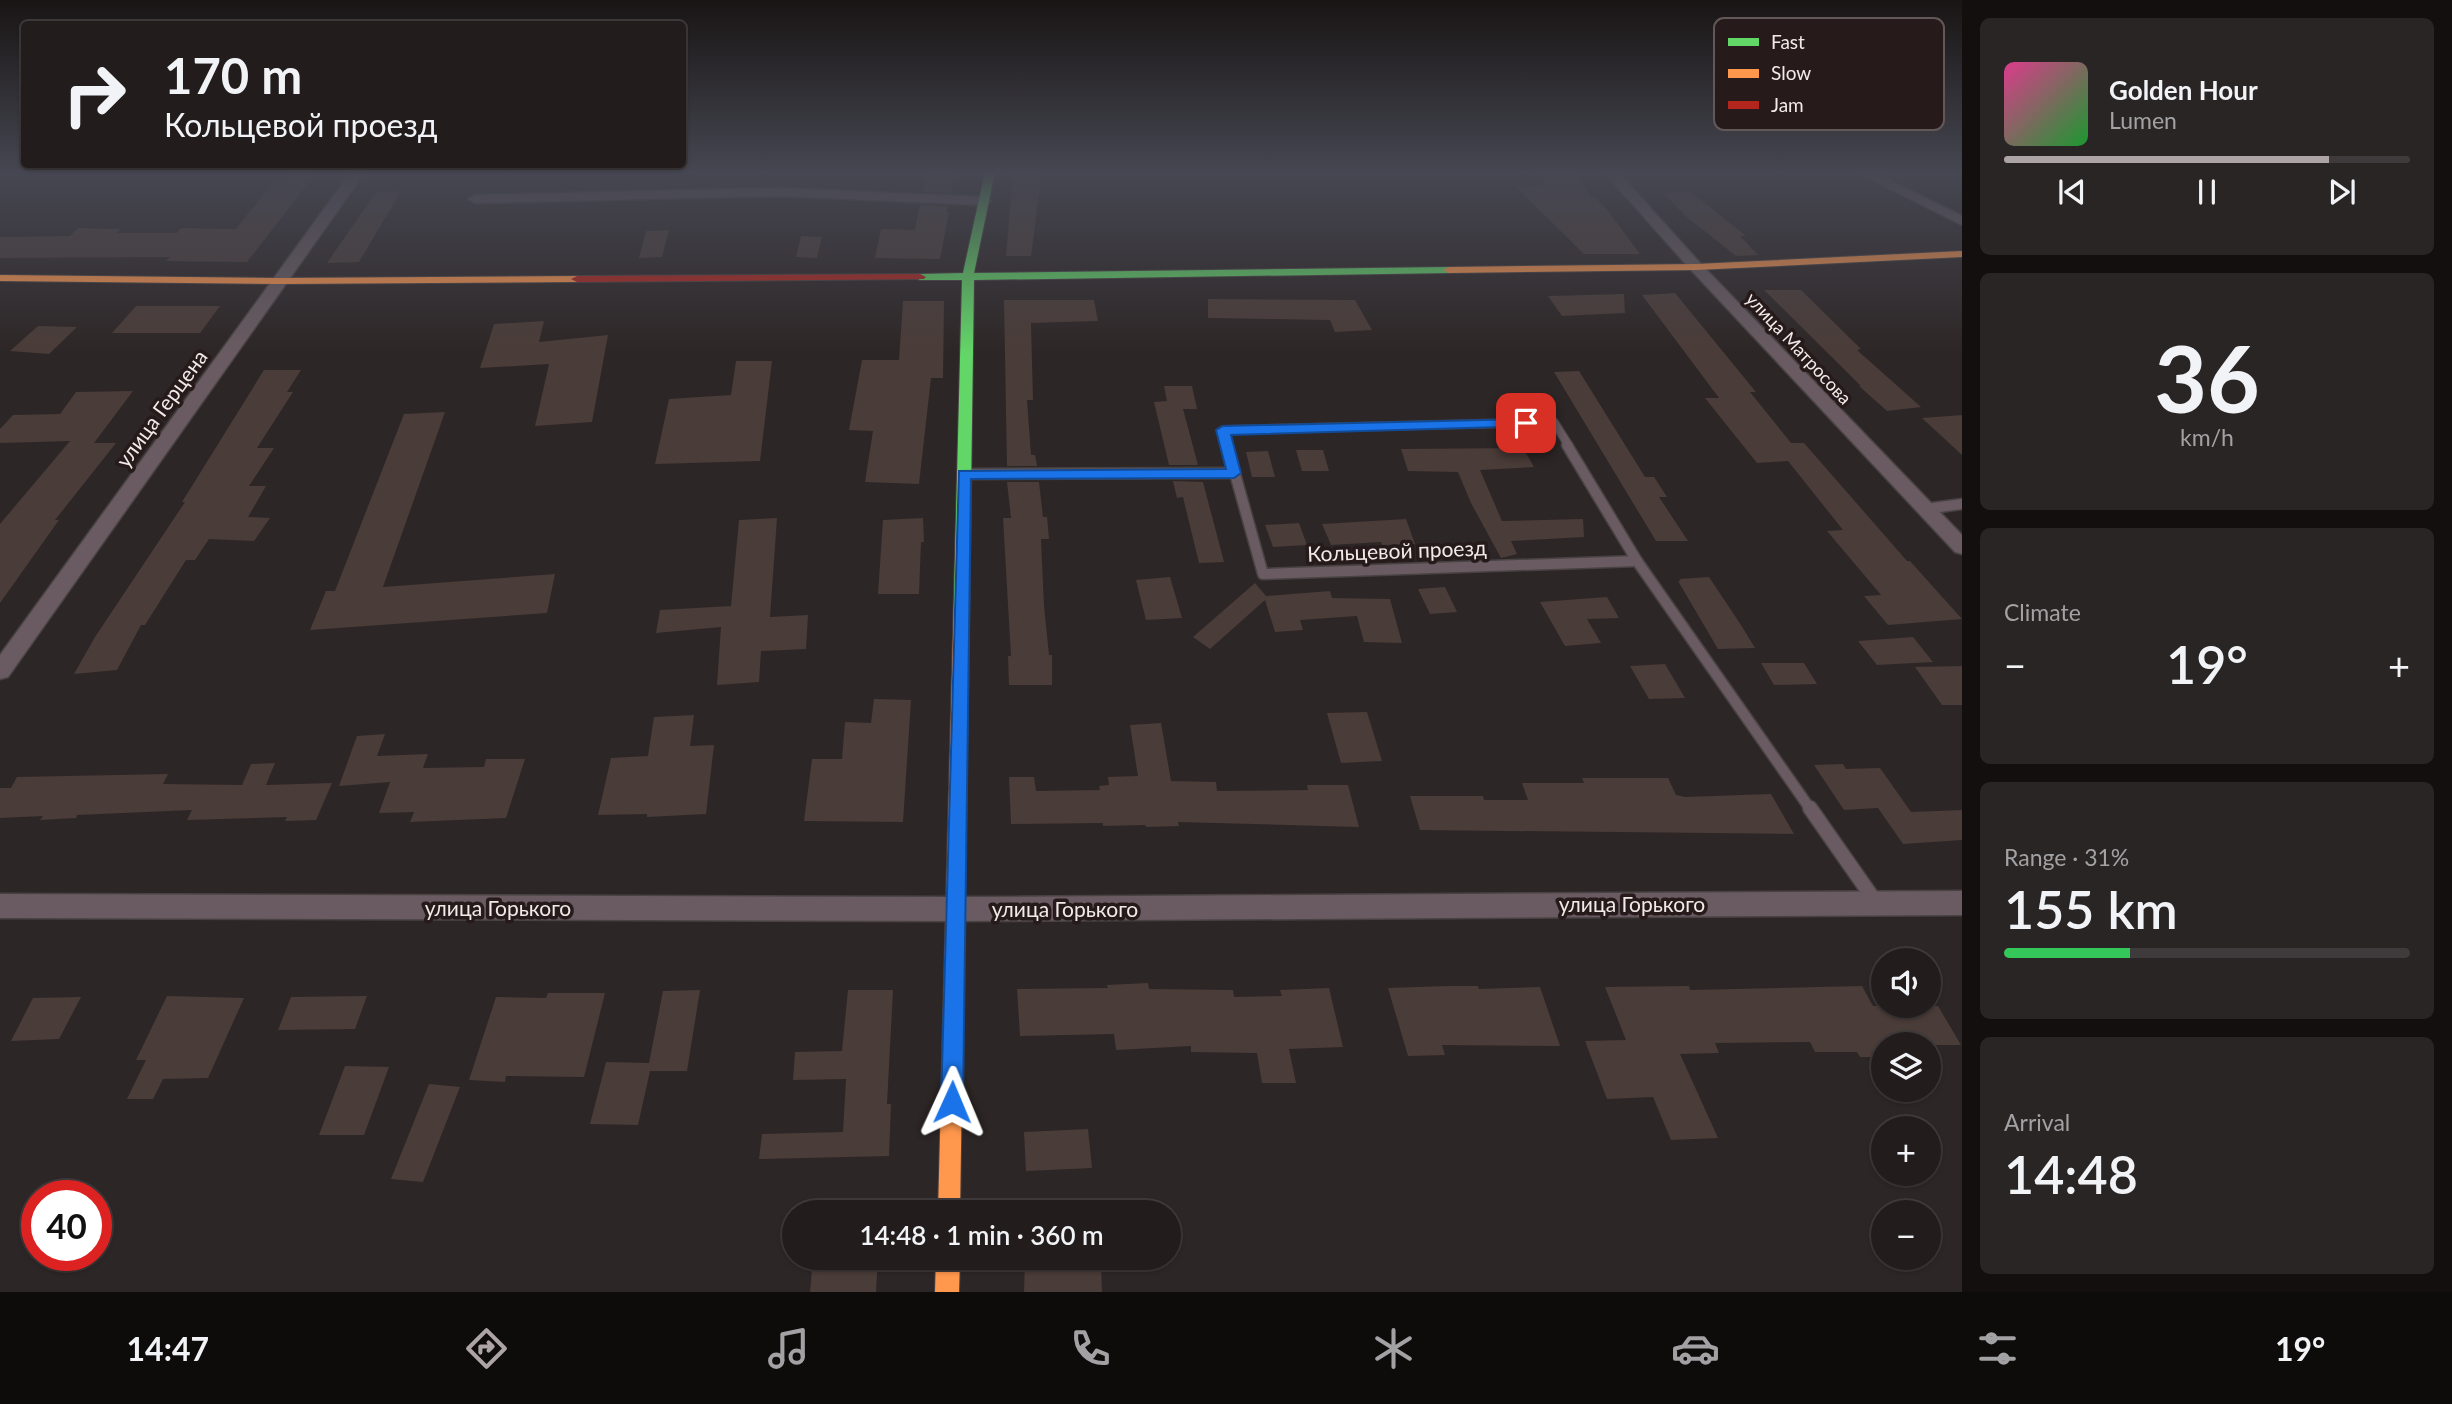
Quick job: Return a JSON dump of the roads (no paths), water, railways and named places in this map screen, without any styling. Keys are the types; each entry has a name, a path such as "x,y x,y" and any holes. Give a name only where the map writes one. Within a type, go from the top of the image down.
{"street":[{"name":"улица Герцена","path":"0,671 315,232"},
{"path":"949,1200 968,277 977,232"},
{"name":"улица Матросова","path":"1665,232 1962,547"},
{"path":"0,278 280,281 968,277 1696,267 1962,254"},
{"name":"улица Горького","path":"0,906 956,909 1875,901 1962,903"},
{"path":"947,1292 948,1270"}],"lane":[{"name":"Кольцевой проезд","path":"1637,561 1263,574 1223,430 1554,422 1637,561 1875,901"},
{"path":"964,474 1234,473"},
{"path":"1926,509 1962,504"}]}
